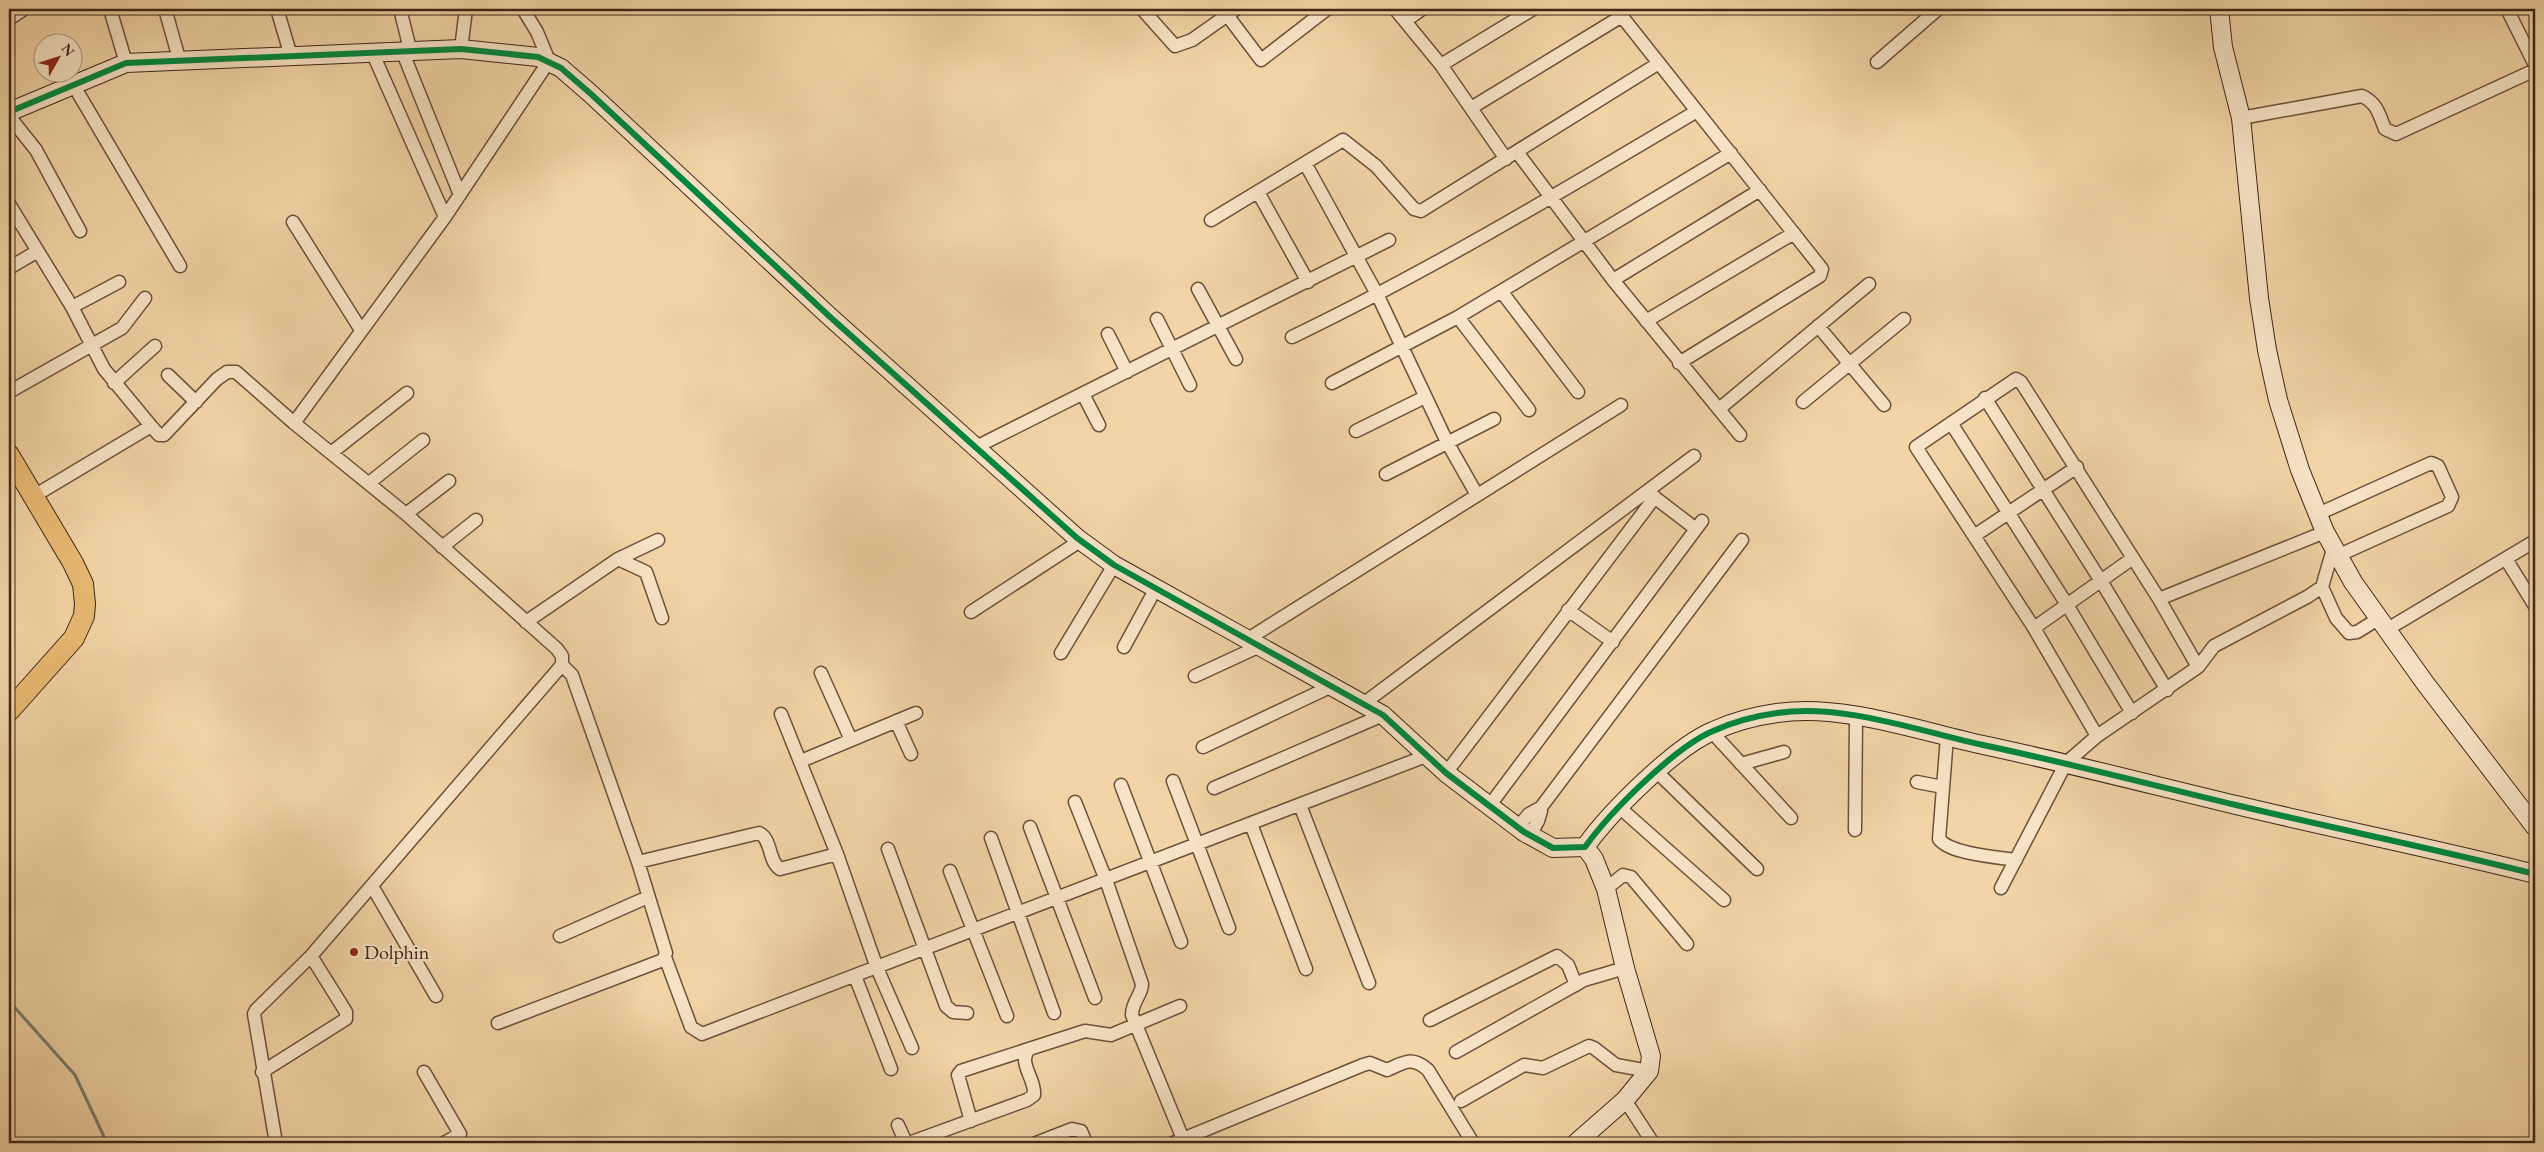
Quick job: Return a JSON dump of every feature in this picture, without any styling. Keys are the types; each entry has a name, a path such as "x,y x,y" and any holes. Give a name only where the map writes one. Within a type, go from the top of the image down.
{"main road":[{"path":"9,455 83,584 84,616 74,638 9,711"}],"street":[{"path":"9,19 24,9"},
{"path":"110,9 126,62"},
{"path":"164,9 180,62"},
{"path":"277,9 291,56"},
{"path":"400,9 407,53 460,195"},
{"path":"461,49 466,9"},
{"path":"523,9 537,32 549,62"},
{"path":"1142,9 1175,46 1192,40 1232,12 1262,60 1327,9"},
{"path":"1395,9 1440,65 1506,159"},
{"path":"1405,21 1422,9"},
{"path":"1440,65 1533,9"},
{"path":"1877,62 1938,9"},
{"path":"2219,9 2223,47 2241,118 2259,298 2267,350 2286,430 2318,514 2335,553 2382,624 2535,827"},
{"path":"2507,9 2535,65"},
{"path":"1471,108 1619,12 1822,269 1820,276 1679,363"},
{"path":"9,112 74,86 126,62 180,62 291,56 407,53 461,49 526,54 549,62 561,68 591,94 830,316 1080,540 1114,565 1383,715 1446,773 1524,831 1553,848 1585,846 1600,826 1657,772 1683,750 1711,731 1745,719 1808,709 1856,716 2066,763 2237,806 2535,874"},
{"path":"373,54 445,217"},
{"path":"294,423 445,217 549,62"},
{"path":"1211,220 1345,140 1376,166 1417,211 1506,159 1659,63"},
{"path":"2241,118 2362,96 2372,101 2385,129 2396,134 2535,70"},
{"path":"74,86 180,266"},
{"path":"1292,338 1378,296 1552,197 1697,111"},
{"path":"9,116 36,150 80,231"},
{"path":"1517,152 1679,363 1740,435"},
{"path":"1332,383 1458,317 1584,239 1730,153"},
{"path":"1305,163 1378,296 1425,398 1477,496"},
{"path":"1614,280 1760,190"},
{"path":"1258,192 1308,282"},
{"path":"9,204 36,252 72,307 91,345 114,383 159,435 164,435 222,376 227,372 236,372 294,423 406,514 562,656 562,665 372,886 311,956 260,1005 254,1014 262,1072 276,1143"},
{"path":"293,222 361,330"},
{"path":"1646,321 1794,233"},
{"path":"976,447 1389,240"},
{"path":"9,268 36,252"},
{"path":"72,307 119,282"},
{"path":"1719,409 1869,284"},
{"path":"1198,289 1236,360"},
{"path":"1502,291 1578,392"},
{"path":"9,392 122,328 145,298"},
{"path":"1458,317 1529,410"},
{"path":"1157,318 1190,385"},
{"path":"1803,402 1904,319"},
{"path":"1818,326 1884,405"},
{"path":"1108,334 1127,372"},
{"path":"114,383 155,346"},
{"path":"168,375 196,402"},
{"path":"2097,736 2034,628 1916,447 2011,380 2016,379 2021,382 2159,599 2198,667"},
{"path":"331,453 407,393"},
{"path":"1083,394 1099,425"},
{"path":"1356,431 1425,398"},
{"path":"1985,398 2042,491 2101,581 2167,690"},
{"path":"1195,676 1254,642 1621,404"},
{"path":"1386,474 1494,420"},
{"path":"1951,423 2066,604 2132,713"},
{"path":"34,496 151,426"},
{"path":"369,484 423,440"},
{"path":"1363,704 1651,494 1694,456"},
{"path":"2001,888 2066,763 2097,736 2167,690 2198,667 2214,646 2308,597 2322,587 2335,553 2448,506 2452,497 2438,466 2431,463 2318,514"},
{"path":"1974,536 2077,468"},
{"path":"406,514 450,481"},
{"path":"1490,805 1699,525 1651,494"},
{"path":"1446,773 1568,610 1651,494"},
{"path":"442,547 476,520"},
{"path":"2159,599 2325,532"},
{"path":"526,622 618,559 658,540"},
{"path":"971,612 1080,540"},
{"path":"1524,831 1538,821 1539,810 1742,540"},
{"path":"2322,587 2336,618 2349,633 2357,632 2382,624 2506,559 2535,541"},
{"path":"2034,628 2133,558"},
{"path":"618,559 646,572 662,618"},
{"path":"2506,559 2535,605"},
{"path":"1061,653 1114,565"},
{"path":"1124,648 1156,588"},
{"path":"1568,610 1613,642"},
{"path":"562,665 572,675 638,862 666,953 665,957 691,1027 702,1034 1426,756"},
{"path":"821,673 851,740"},
{"path":"1203,747 1332,686"},
{"path":"801,761 916,712"},
{"path":"781,714 837,854 877,968 912,1048"},
{"path":"1214,788 1383,715"},
{"path":"1855,830 1856,716"},
{"path":"896,721 911,754"},
{"path":"1711,731 1791,818"},
{"path":"1947,737 1939,839 1943,844 1957,850 2016,860"},
{"path":"1741,764 1784,752"},
{"path":"1657,772 1757,869"},
{"path":"1173,781 1230,928"},
{"path":"1917,782 1943,786"},
{"path":"1121,785 1181,942"},
{"path":"1075,802 1106,880 1142,984 1142,989 1132,1007 1132,1015 1178,1141 1370,1063 1387,1070 1410,1061 1418,1062 1428,1070 1473,1143"},
{"path":"1300,805 1369,983"},
{"path":"1619,808 1724,900"},
{"path":"1251,824 1306,969"},
{"path":"1030,827 1096,998"},
{"path":"638,862 759,833 766,840 772,862 780,869 837,854"},
{"path":"991,838 1020,912 1054,1013"},
{"path":"1576,1143 1625,1100 1649,1071 1651,1056 1625,968 1606,889 1594,860 1585,846"},
{"path":"888,849 946,1006 953,1012 967,1013"},
{"path":"950,871 1007,1016"},
{"path":"1606,889 1623,875 1631,877 1687,944"},
{"path":"372,886 436,996"},
{"path":"560,936 648,897"},
{"path":"262,1072 346,1019 346,1012 311,956"},
{"path":"1430,1020 1557,956 1568,965 1576,985"},
{"path":"498,1023 665,957"},
{"path":"1456,1052 1576,985 1625,968"},
{"path":"855,976 891,1069"},
{"path":"971,1121 958,1075 961,1071 1086,1031 1111,1035 1180,1006"},
{"path":"1461,1101 1524,1065 1543,1068 1589,1046 1616,1065 1649,1071"},
{"path":"898,1125 908,1143 1027,1100 1034,1094 1035,1088 1024,1060 1025,1054 1029,1049"},
{"path":"424,1072 460,1134 444,1143"},
{"path":"1625,1100 1653,1143"},
{"path":"1036,1143 1072,1129 1081,1131 1086,1143"}],"waterway":[{"path":"9,1001 75,1075 107,1143"}],"cycle path":[{"path":"9,112 126,63 461,49 538,57 561,68 591,94 829,316 1077,538 1114,565 1383,715 1446,773 1524,832 1553,848 1585,847 1626,799 1662,766 1698,739 1713,731 1744,720 1769,714 1802,711 1827,712 1880,720 2273,814 2535,874"}],"place":[{"name":"Dolphin","path":"354,952"}]}
